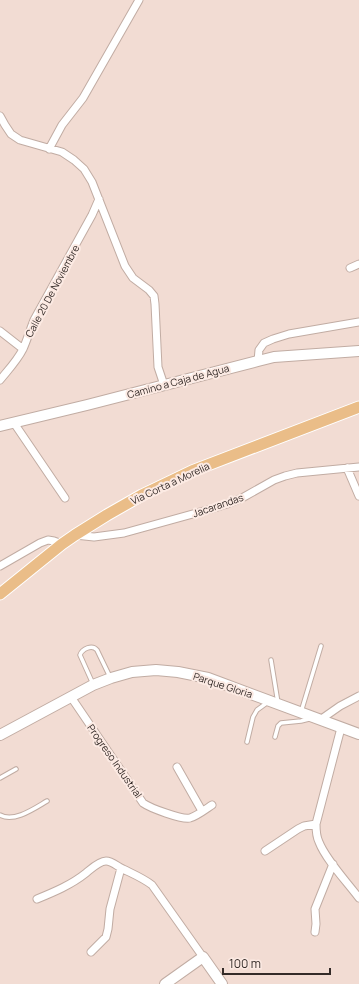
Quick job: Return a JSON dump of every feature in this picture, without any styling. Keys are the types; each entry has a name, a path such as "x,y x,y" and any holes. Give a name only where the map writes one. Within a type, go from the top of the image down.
{"main road":[{"name":"Camino a Caja de Agua","path":"1,425 14,423 274,357 359,351"},
{"name":"Via Corta a Morelia","path":"0,594 62,544 136,498 192,471 359,407"},
{"name":"Parque Gloria","path":"0,735 94,685 132,672 156,670 178,672 208,678 359,734"},
{"path":"165,984 203,957 222,984"}],"street":[{"path":"49,149 62,125 83,98 139,0"},
{"path":"0,116 4,125 11,134 20,140 62,152 84,169 92,182 125,266 134,278 154,296 158,367 164,385"},
{"name":"Calle 20 De Noviembre","path":"0,380 23,349 34,320 89,221 99,199"},
{"path":"350,268 359,264"},
{"path":"258,361 262,346 264,343 273,338 359,322"},
{"path":"0,331 23,349"},
{"path":"14,423 65,498"},
{"name":"Jacarandas","path":"75,535 94,537 124,533 227,504 285,476 297,473 359,467"},
{"path":"347,468 359,496"},
{"path":"0,566 48,540 62,544"},
{"path":"316,719 359,696"},
{"name":"Progreso Industrial","path":"70,697 143,803 150,807 185,818 193,817 212,805"},
{"path":"341,728 316,824 316,832 318,841 323,850 359,898"},
{"path":"177,767 202,811"},
{"path":"266,851 298,829 304,826 316,824"},
{"path":"37,899 77,880 100,863 106,861 111,862 152,885 203,957"},
{"path":"315,932 315,909 333,864"},
{"path":"91,952 106,937 110,909 121,868"}],"lane":[{"path":"301,713 321,646"},
{"path":"94,685 80,655 82,651 90,647 97,650 111,678"},
{"path":"247,742 253,717 257,710 274,703 271,660"},
{"path":"275,737 278,726 281,722 316,719"},
{"path":"0,778 16,769"},
{"path":"0,815 4,818 13,818 24,814 47,801"}]}
